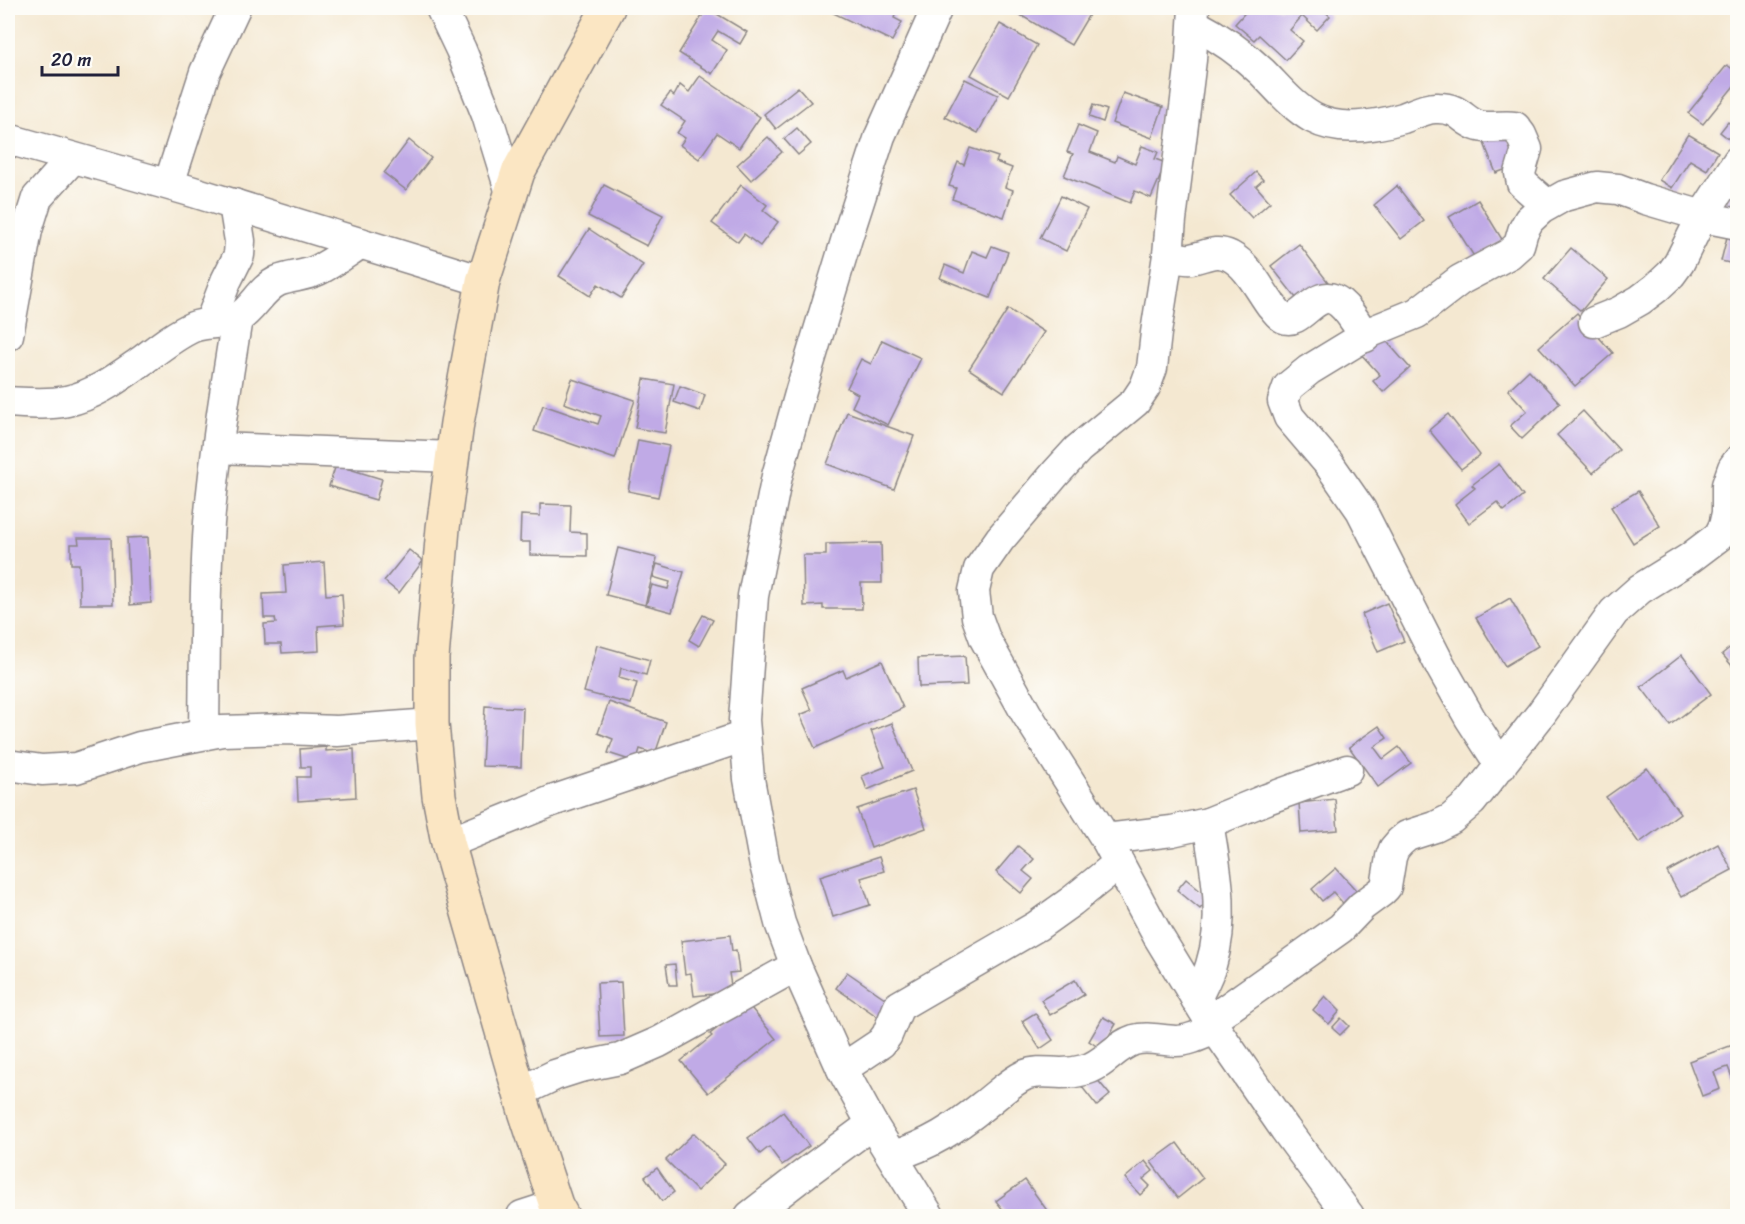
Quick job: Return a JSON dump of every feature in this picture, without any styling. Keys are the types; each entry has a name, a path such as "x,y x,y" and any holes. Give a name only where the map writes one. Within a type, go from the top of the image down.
{"street":[{"path":"169,184 205,72 236,8"},
{"path":"441,8 487,115 511,193"},
{"path":"522,1216 559,1211 520,1092 448,843 432,724 432,658 443,528 457,423 483,281 518,172 608,8"},
{"path":"928,13 880,136 843,248 777,476 753,596 744,709 749,779 764,861 780,923 796,966 842,1069 872,1124 929,1216"},
{"path":"1194,16 1210,32 1233,47 1259,70 1300,110 1315,119 1336,125 1364,125 1400,119 1434,107 1450,108 1477,126 1515,127 1527,149 1520,173 1522,183 1547,205"},
{"path":"1194,16 1168,255 1152,368 1145,387 1135,402 1078,449 999,540 979,569 974,591 977,617 985,639 1026,713 1112,851 1158,936 1207,1016 1285,1129 1349,1216"},
{"path":"8,139 169,184 483,281"},
{"path":"8,335 27,230 37,198 73,158"},
{"path":"1594,322 1626,308 1656,288 1679,262 1703,215 1737,161"},
{"path":"1501,766 1441,667 1361,510 1329,464 1289,417 1284,401 1288,387 1298,378 1365,337 1388,324 1417,313 1460,280 1509,254 1519,245 1529,219 1564,195 1597,187 1618,189 1645,199 1737,224"},
{"path":"204,734 209,536 222,408 223,321 226,280 239,255 240,241 234,204"},
{"path":"8,402 68,401 94,392 171,339 193,327 223,321 248,310 267,287 278,281 318,270 361,243"},
{"path":"1168,255 1183,260 1210,252 1220,252 1233,258 1247,271 1272,306 1284,318 1295,317 1321,299 1334,299 1349,313 1365,337"},
{"path":"218,448 453,457"},
{"path":"893,1156 916,1149 934,1140 966,1120 1016,1080 1027,1074 1062,1073 1094,1067 1126,1043 1137,1039 1177,1041 1190,1039 1207,1016 1341,928 1386,886 1391,857 1400,842 1407,836 1421,833 1451,819 1472,801 1501,766 1614,612 1640,589 1690,558 1719,536 1727,513 1727,485 1737,461"},
{"path":"8,765 42,770 76,768 140,747 204,734 242,730 337,731 432,724"},
{"path":"448,843 552,801 745,736"},
{"path":"842,1069 880,1043 887,1035 899,1006 1009,944 1072,901 1112,851 1172,831 1208,823 1347,770"},
{"path":"1207,1016 1211,966 1220,918 1219,888 1208,823"},
{"path":"520,1092 555,1075 620,1059 659,1042 796,966"},
{"path":"750,1216 872,1124"}],"building":[{"path":"707,8 747,32 740,44 718,31 712,40 727,50 712,74 679,53"},
{"path":"828,8 873,8 884,13 887,8 898,8 894,18 902,22 892,41 827,10"},
{"path":"1011,8 1081,8 1090,13 1071,45"},
{"path":"1249,8 1323,8 1330,16 1317,30 1302,16 1290,30 1303,41 1286,60 1259,35 1254,40 1235,24"},
{"path":"1000,24 1037,45 1009,96 971,75"},
{"path":"1727,65 1738,73 1738,81 1703,124 1688,113"},
{"path":"700,76 760,117 739,148 717,133 699,159 680,145 685,138 677,133 685,121 661,105 670,93 674,96 680,85 689,92"},
{"path":"965,79 998,95 978,133 945,117"},
{"path":"798,87 811,102 776,129 764,114"},
{"path":"1123,93 1163,107 1152,138 1112,123"},
{"path":"1093,105 1107,110 1103,122 1089,117"},
{"path":"1728,122 1738,130 1738,146 1720,132"},
{"path":"1078,125 1097,133 1090,152 1115,162 1117,156 1135,164 1142,146 1158,152 1155,159 1166,163 1151,198 1135,191 1130,203 1064,176 1073,154 1067,152"},
{"path":"797,128 811,144 798,155 784,139"},
{"path":"1505,129 1520,164 1496,173 1482,138"},
{"path":"1688,134 1718,152 1707,170 1690,160 1672,188 1659,180"},
{"path":"768,137 782,152 751,180 737,165"},
{"path":"409,140 431,158 406,190 384,173"},
{"path":"970,148 998,157 996,162 1012,168 1005,187 1013,190 1004,217 952,199 956,188 949,186 958,162 964,165"},
{"path":"1256,172 1263,180 1256,186 1270,202 1252,218 1230,195"},
{"path":"1738,176 1738,216 1722,209"},
{"path":"604,185 663,215 647,246 588,216"},
{"path":"741,185 767,205 763,210 778,222 760,246 744,234 738,242 712,223"},
{"path":"1397,186 1424,221 1401,239 1374,205"},
{"path":"1061,196 1087,209 1066,251 1040,238"},
{"path":"1478,200 1503,241 1475,258 1449,217"},
{"path":"589,229 643,265 621,298 598,284 590,296 559,276"},
{"path":"1729,229 1738,231 1738,265 1721,261"},
{"path":"1299,244 1328,282 1300,303 1271,266"},
{"path":"992,246 1008,252 990,298 940,278 945,265 964,273 972,251 987,257"},
{"path":"1571,248 1608,279 1581,311 1544,279"},
{"path":"1008,309 1044,332 1004,392 969,369"},
{"path":"1577,313 1613,353 1575,386 1539,347"},
{"path":"1382,336 1410,368 1383,392 1373,381 1380,375 1361,354"},
{"path":"882,340 921,358 888,425 852,407 858,394 847,388 861,359 871,364"},
{"path":"1529,370 1560,403 1522,439 1510,426 1527,411 1508,390"},
{"path":"572,379 635,400 615,459 534,431 543,405 598,424 601,416 564,403"},
{"path":"644,379 674,384 665,433 635,428"},
{"path":"680,386 705,395 700,411 674,402"},
{"path":"1583,411 1619,450 1593,473 1557,435"},
{"path":"847,412 914,436 894,489 827,464"},
{"path":"1448,414 1480,455 1461,469 1429,430"},
{"path":"638,440 669,446 658,497 628,491"},
{"path":"1499,464 1523,496 1504,511 1497,502 1469,523 1455,504 1475,488 1472,485"},
{"path":"336,465 382,479 376,500 329,486"},
{"path":"1638,491 1660,526 1633,543 1611,507"},
{"path":"540,504 571,505 570,532 587,533 587,556 530,555 530,542 520,542 521,515 540,516"},
{"path":"148,537 151,603 130,605 127,538"},
{"path":"78,538 111,538 113,604 80,604 79,564 71,564 71,544 79,544"},
{"path":"881,543 882,583 861,583 862,609 823,609 823,605 804,606 803,555 826,555 826,544"},
{"path":"618,548 657,558 645,605 606,595"},
{"path":"409,550 423,561 399,593 384,581"},
{"path":"324,562 326,595 342,594 344,624 318,626 319,651 282,653 281,644 265,644 264,624 276,623 275,618 264,618 263,594 286,593 284,565"},
{"path":"657,564 684,572 672,612 646,605 652,585 668,589 670,582 653,577"},
{"path":"1510,598 1538,646 1505,666 1476,618"},
{"path":"1387,603 1404,641 1378,652 1362,614"},
{"path":"703,615 713,620 699,646 689,640"},
{"path":"1738,641 1738,673 1722,654"},
{"path":"597,645 650,660 646,675 621,668 619,678 637,683 631,704 584,692"},
{"path":"1682,655 1711,694 1670,725 1641,687"},
{"path":"965,656 967,685 919,687 918,658"},
{"path":"882,661 903,708 815,748 800,715 812,710 802,688 843,670 846,677"},
{"path":"609,702 666,722 655,754 640,749 636,762 608,753 613,739 598,733"},
{"path":"485,706 523,708 521,767 482,766"},
{"path":"892,723 912,771 867,790 862,776 885,767 871,731"},
{"path":"1379,726 1387,738 1374,747 1383,759 1399,747 1411,763 1378,787 1349,747"},
{"path":"326,747 326,751 354,749 356,797 298,801 297,777 310,777 310,767 301,767 300,749"},
{"path":"1647,768 1680,813 1639,843 1606,797"},
{"path":"913,790 926,828 871,848 857,809"},
{"path":"1335,799 1338,830 1301,833 1299,803"},
{"path":"1718,844 1732,870 1681,897 1667,872"},
{"path":"1018,846 1034,859 1023,871 1033,879 1021,893 996,872"},
{"path":"879,857 884,871 861,878 870,905 833,917 820,876"},
{"path":"1336,868 1363,898 1349,910 1333,892 1322,901 1312,889"},
{"path":"1186,879 1209,898 1200,909 1177,890"},
{"path":"730,935 732,951 736,950 739,972 729,973 732,992 694,996 691,973 685,974 681,941"},
{"path":"675,964 677,985 669,985 666,965"},
{"path":"847,972 889,1001 878,1017 836,988"},
{"path":"1075,980 1084,995 1050,1015 1041,1000"},
{"path":"621,982 624,1036 600,1037 597,983"},
{"path":"1325,996 1340,1011 1329,1024 1313,1010"},
{"path":"748,1004 776,1039 708,1093 681,1061"},
{"path":"1035,1013 1053,1040 1040,1049 1022,1021"},
{"path":"1103,1017 1116,1024 1101,1049 1089,1041"},
{"path":"1341,1018 1349,1026 1340,1035 1332,1028"},
{"path":"1738,1043 1738,1093 1728,1067 1714,1072 1720,1089 1702,1096 1689,1061"},
{"path":"1091,1072 1110,1095 1097,1106 1078,1082"},
{"path":"783,1112 809,1146 782,1165 769,1147 760,1154 748,1138"},
{"path":"694,1133 725,1164 697,1191 666,1160"},
{"path":"1177,1143 1203,1178 1178,1198 1151,1162"},
{"path":"1145,1161 1153,1171 1143,1179 1150,1186 1140,1195 1125,1178"},
{"path":"657,1168 674,1192 662,1201 645,1177"},
{"path":"1025,1180 1051,1216 1008,1216 996,1201"}]}
